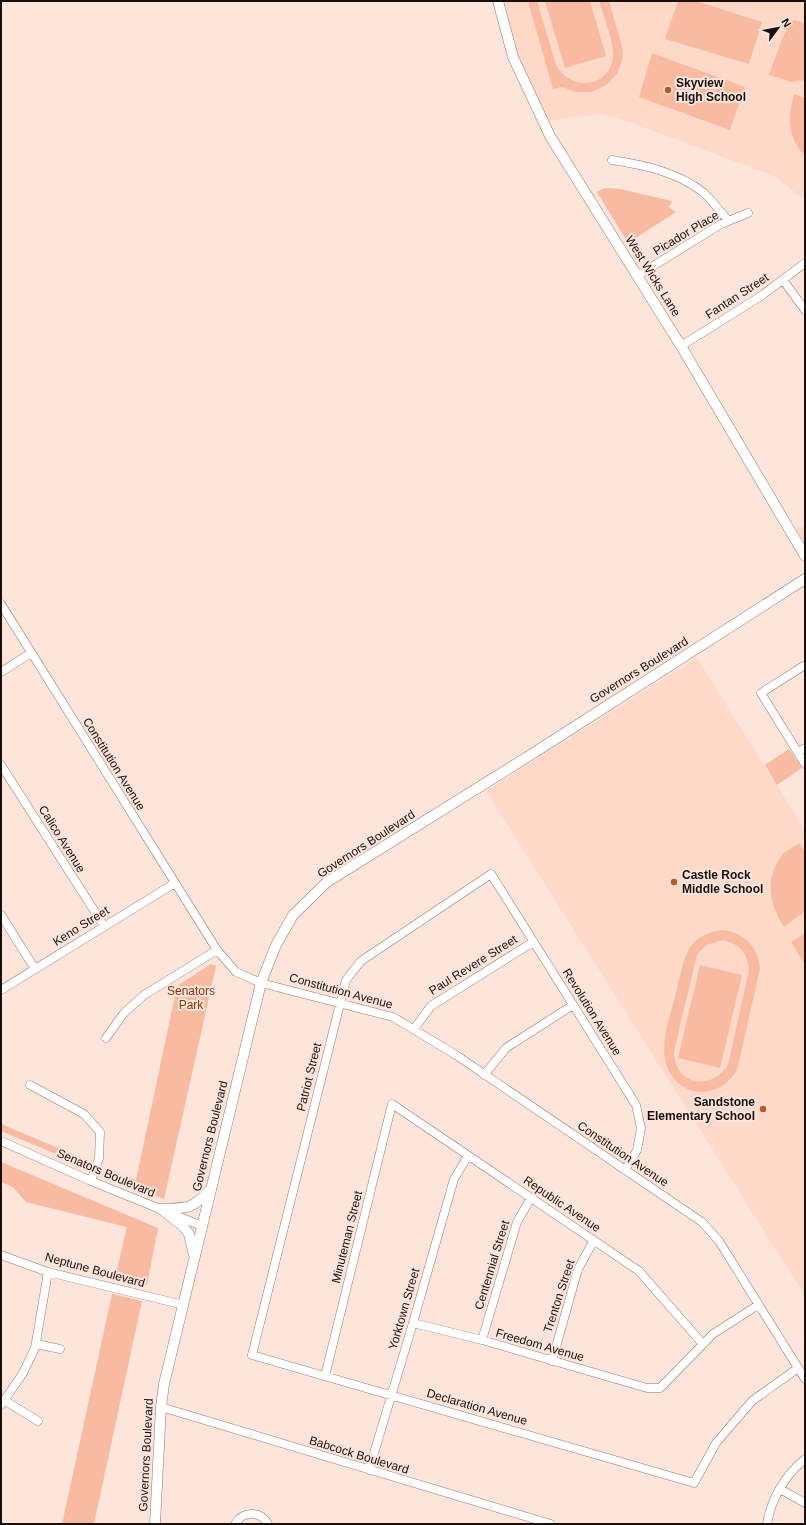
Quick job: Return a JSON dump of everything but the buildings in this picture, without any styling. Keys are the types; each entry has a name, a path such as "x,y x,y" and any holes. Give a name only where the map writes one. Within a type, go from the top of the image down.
{"main road":[{"name":"West Wicks Lane","path":"498,1 513,57 550,136 681,346 805,556"},
{"name":"Governors Boulevard","path":"155,1524 161,1407 164,1384 261,983 276,945 293,916 327,882 532,754 805,579"},
{"path":"161,1209 188,1207 195,1204 211,1188"},
{"path":"161,1209 183,1226 188,1234 194,1257"}],"street":[{"path":"612,160 637,164 677,176 704,193 728,220"},
{"name":"Picador Place","path":"638,276 721,224 748,213"},
{"name":"Fantan Street","path":"681,346 761,296 805,263"},
{"path":"783,280 805,310"},
{"name":"Constitution Avenue","path":"1,604 217,950 236,972 261,983 393,1017 484,1075 702,1222 719,1241 805,1379"},
{"path":"1,672 31,653"},
{"path":"805,665 761,693 805,764"},
{"path":"798,752 805,748"},
{"name":"Calico Avenue","path":"1,765 104,926"},
{"name":"Revolution Avenue","path":"491,874 636,1105 641,1128 637,1150 625,1170"},
{"name":"Patriot Street","path":"252,1355 346,980 361,961 491,874"},
{"name":"Keno Street","path":"1,990 175,883"},
{"path":"1,915 35,969"},
{"name":"Paul Revere Street","path":"414,1030 431,1006 533,942"},
{"path":"106,1038 124,1013 144,995 217,950"},
{"path":"484,1075 506,1048 573,1004"},
{"path":"30,1085 84,1114 100,1132 99,1158 91,1181"},
{"name":"Republic Avenue","path":"392,1104 639,1271 702,1343"},
{"name":"Minuteman Street","path":"325,1376 392,1104"},
{"name":"Senators Boulevard","path":"1,1141 91,1181 202,1226"},
{"name":"Yorktown Street","path":"369,1470 454,1179 468,1156"},
{"name":"Centennial Street","path":"482,1340 517,1222 530,1198"},
{"name":"Trenton Street","path":"552,1361 578,1269 594,1240"},
{"name":"Neptune Boulevard","path":"1,1255 48,1272 184,1305"},
{"path":"38,1421 3,1402 23,1373 36,1344 48,1272"},
{"path":"702,1343 713,1334 758,1305"},
{"name":"Freedom Avenue","path":"413,1323 482,1340 647,1388 660,1388 702,1343"},
{"path":"36,1344 60,1349"},
{"name":"Declaration Avenue","path":"252,1355 391,1394 694,1483 716,1443 752,1401 798,1368"},
{"name":"Babcock Boulevard","path":"161,1407 548,1524"},
{"path":"767,1524 772,1505 780,1489 790,1474 805,1459"},
{"path":"780,1489 805,1503"},
{"path":"235,1524 240,1518 250,1514 261,1516 268,1524"}],"shaded area":[{"name":"Skyview High School","path":"502,1 805,1 805,200 774,176 624,120 600,114 546,120 521,67"},
{"path":"805,524 805,556 791,533"},
{"name":"Castle Rock Middle School","path":"697,658 805,830 805,933 791,942 805,965 805,1296 486,791"}],"green space":[{"path":"528,1 537,1 556,65 562,73 570,79 588,83 596,81 604,76 610,68 613,58 611,38 599,1 609,1 623,50 622,61 617,74 606,85 592,92 575,92 562,87 553,89"},
{"path":"545,1 590,1 606,56 565,68"},
{"path":"678,1 696,1 762,22 749,64 665,39"},
{"path":"796,20 805,24 805,80 792,82 769,75 782,39 791,22"},
{"path":"652,53 745,87 730,130 639,97"},
{"path":"794,94 805,98 805,156 795,142 790,126"},
{"path":"605,188 620,189 672,201 669,207 676,212 628,243 597,192"},
{"path":"789,749 802,768 777,785 765,765"},
{"path":"799,843 805,852 805,911 784,927 772,900 771,882 777,863 783,854"},
{"path":"717,931 730,931 743,937 757,954 760,969 737,1070 726,1083 717,1089 706,1092 697,1092 683,1087 670,1074 666,1064 664,1042 682,967 688,950 699,938","holes":["723,940 739,947 745,954 749,970 728,1065 720,1074 712,1079 703,1081 694,1080 686,1077 679,1071 675,1062 674,1051 697,955 706,945"]},
{"path":"805,933 805,965 791,942"},
{"name":"Senators Park","path":"211,964 216,966 164,1199 107,1175 107,1170 136,1180 177,986"},
{"path":"700,965 742,975 720,1068 678,1058"},
{"path":"1,1124 92,1162 91,1166 87,1167 1,1131"},
{"path":"1,1162 158,1228 147,1285 115,1278 127,1227 26,1202 13,1187 1,1182"},
{"path":"112,1294 142,1301 94,1524 62,1524"}],"place":[{"name":"Skyview High School","path":"668,90"},
{"name":"Castle Rock Middle School","path":"674,882"},
{"name":"Sandstone Elementary School","path":"763,1109"}]}
